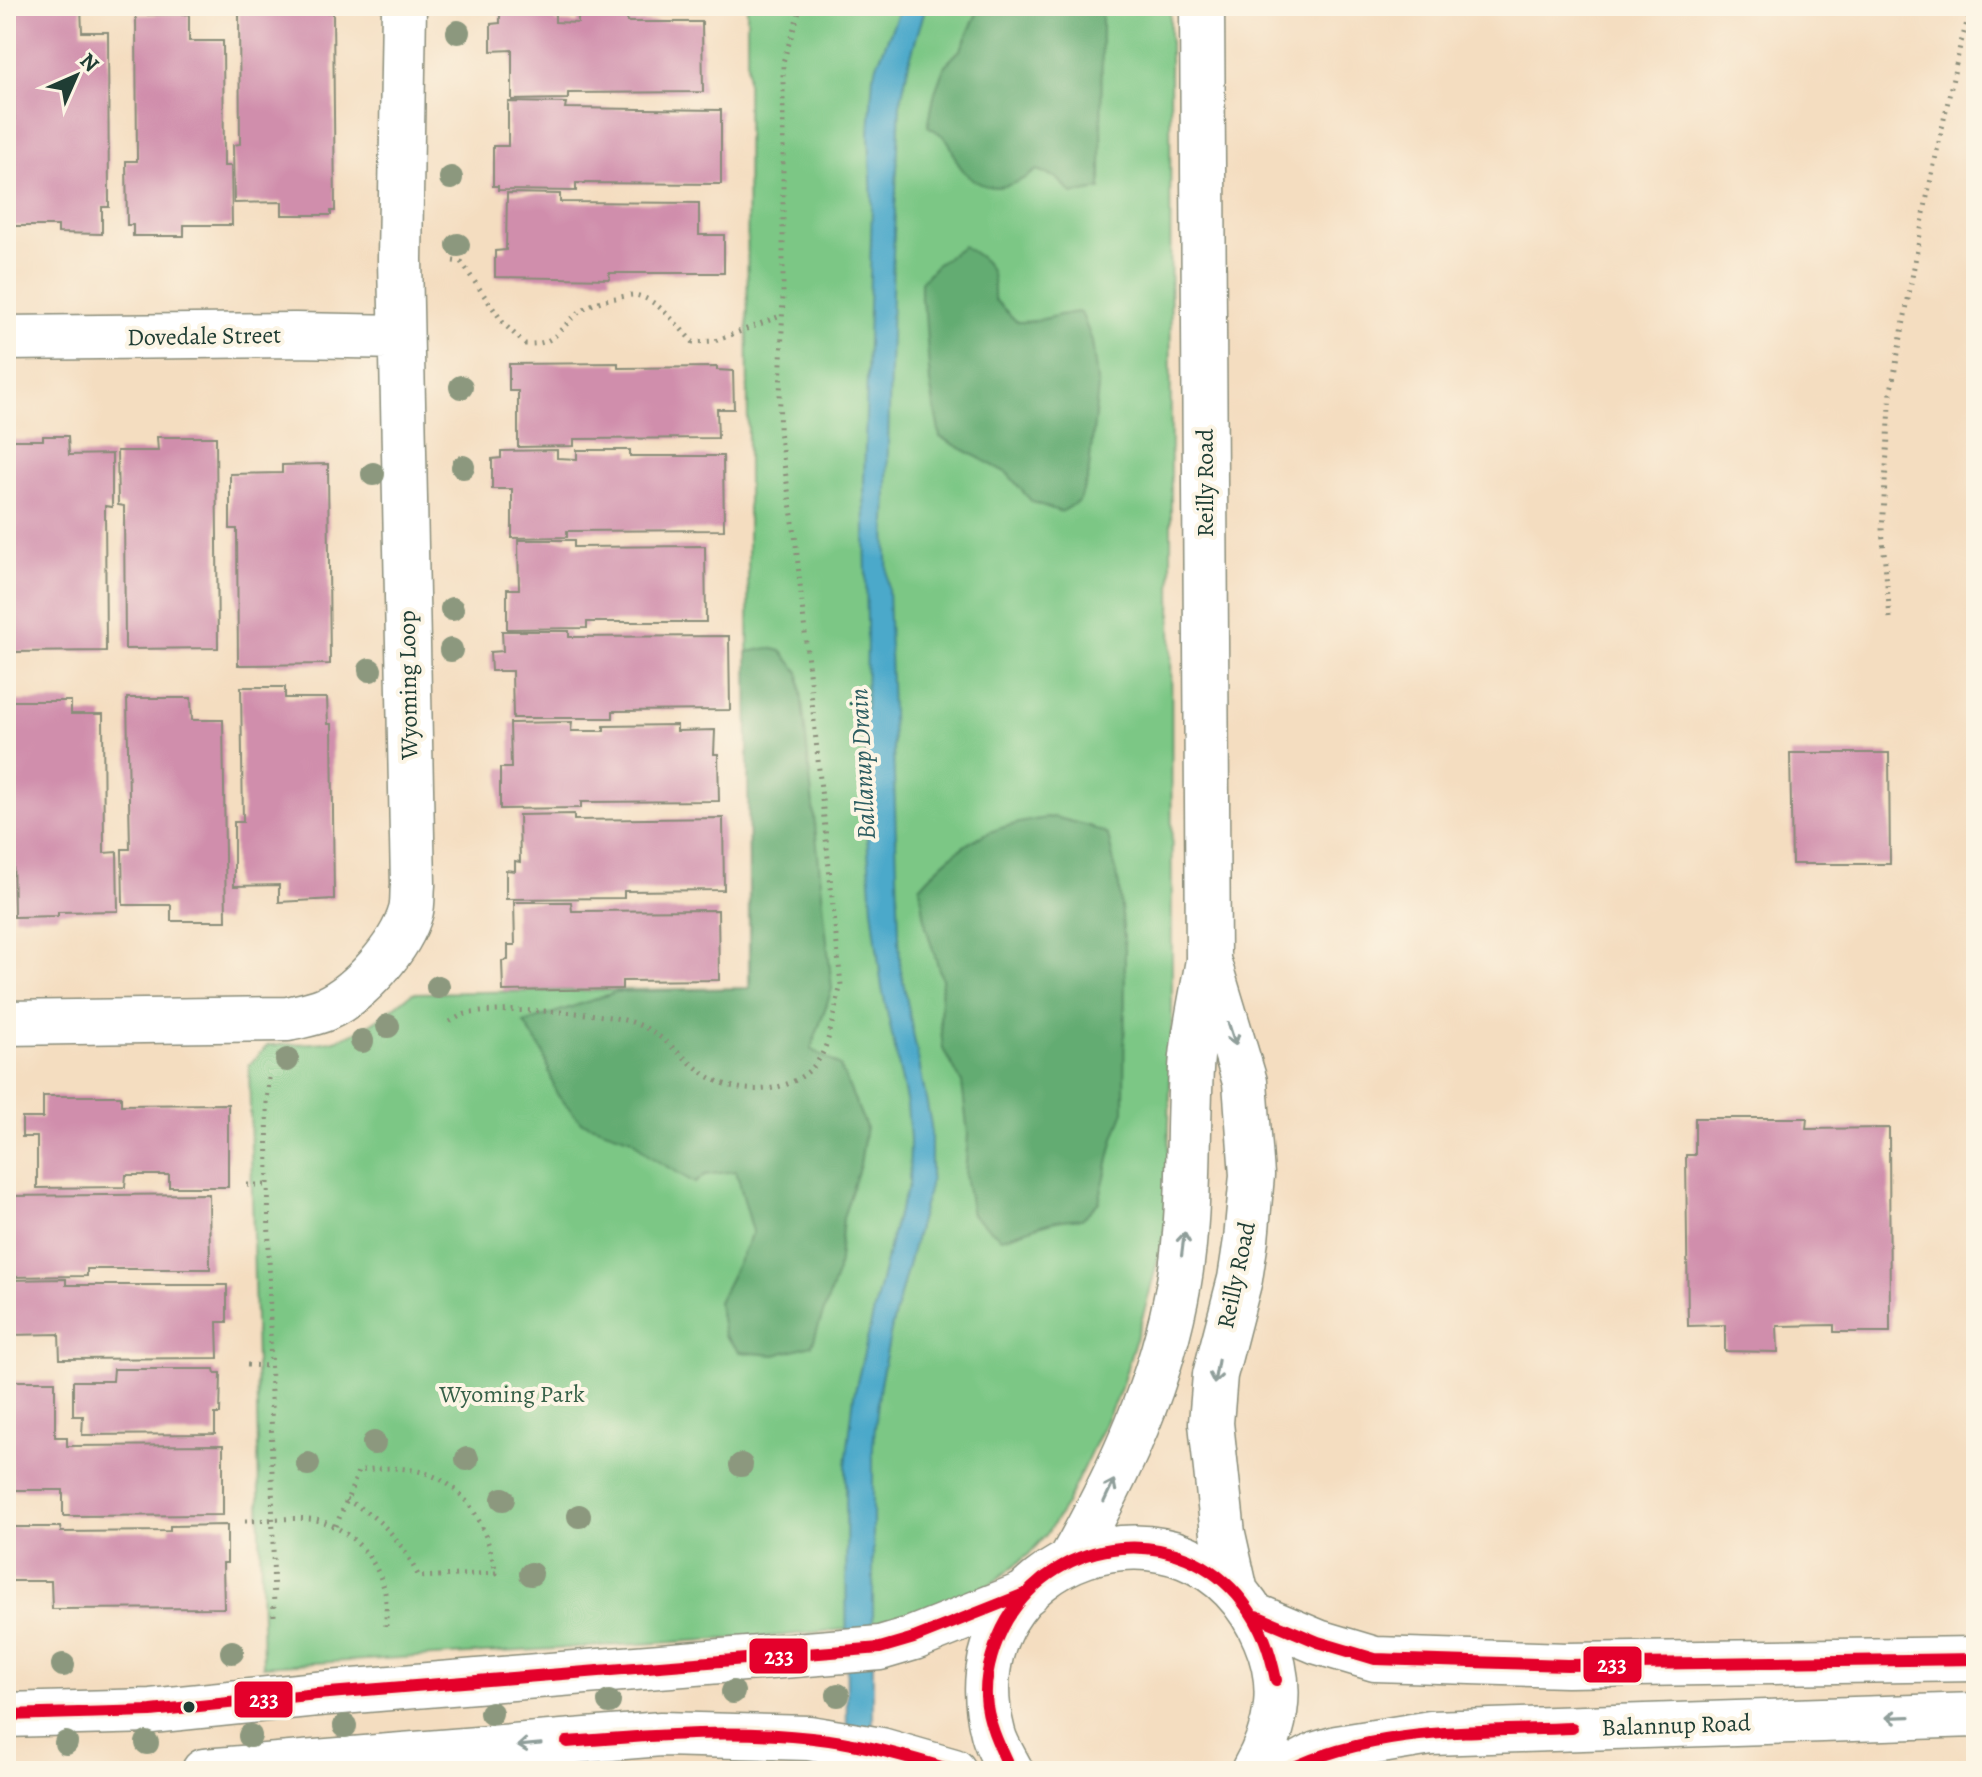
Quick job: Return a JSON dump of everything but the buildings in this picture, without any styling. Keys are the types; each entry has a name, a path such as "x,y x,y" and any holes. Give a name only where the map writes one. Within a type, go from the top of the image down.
{"street":[{"name":"Wyoming Loop","path":"6,1023 288,1019 307,1015 325,1009 361,985 402,932 411,908 413,885 401,337 404,6"},
{"name":"Reilly Road","path":"1071,1559 1109,1493 1145,1407 1166,1344 1186,1225 1191,1065 1208,960 1202,6"},
{"name":"Dovedale Street","path":"6,338 401,337"},
{"name":"Reilly Road","path":"1208,960 1245,1082 1252,1175 1240,1279 1215,1375 1211,1423 1223,1534 1246,1604 1273,1658 1278,1702 1268,1746 1253,1771"},
{"path":"1011,1771 993,1735 986,1694 992,1652 1009,1613 1035,1582 1071,1559 1112,1548 1154,1548 1194,1561 1229,1584 1246,1604 1318,1642 1375,1659 1567,1665 1976,1659"},
{"path":"6,1715 151,1711 317,1694 880,1648 914,1638 1027,1593"},
{"name":"Balannup Road","path":"1286,1771 1317,1754 1355,1743 1431,1733 1976,1715"},
{"path":"204,1771 434,1762 661,1734 759,1735 844,1743 898,1754 954,1771"}],"path":[{"path":"450,1022 465,1014 537,1011 620,1019 650,1031 708,1077 750,1090 778,1088 806,1072 822,1055 841,985 795,535 779,431 783,315 783,62 801,6"},
{"path":"1890,618 1882,529 1891,391 1930,182 1972,6"},
{"path":"449,259 461,262 504,324 525,344 542,345 590,305 635,295 655,304 693,342 715,341 783,315"},
{"path":"269,1078 274,1618"},
{"path":"247,1185 268,1185"},
{"path":"247,1365 270,1366"},
{"path":"336,1526 346,1500 358,1471 386,1466 417,1470 451,1484 476,1511 491,1547 496,1573 419,1577 407,1554 373,1514 346,1500"},
{"path":"245,1521 309,1519 336,1526 356,1542 373,1564 384,1588 386,1626"}],"green space":[{"name":"Wyoming Park","path":"747,6 1170,6 1172,1020 1166,1228 1147,1302 1120,1391 1065,1506 1046,1535 1029,1554 991,1584 899,1624 777,1636 263,1666 249,1065 268,1045 325,1042 349,1035 372,1023 412,993 749,988"},
{"path":"980,6 1095,6 1102,10 1101,189 1072,194 1057,178 1037,170 1007,186 987,186 968,175 957,162 946,139 928,126 945,65 961,49"},
{"path":"963,246 989,266 994,299 1017,322 1081,312 1092,341 1098,388 1088,478 1079,501 1061,512 1032,502 1007,473 940,437 930,383 921,282 935,266"},
{"path":"769,648 781,651 799,672 832,989 811,1049 840,1066 866,1127 860,1165 843,1218 838,1271 812,1345 775,1355 740,1352 724,1335 718,1302 753,1232 736,1171 705,1175 695,1183 649,1156 632,1139 581,1122 556,1093 543,1052 524,1023 616,992 750,988 747,652"},
{"path":"1054,817 1089,826 1108,835 1119,886 1125,949 1124,1111 1114,1138 1099,1202 1082,1219 1052,1222 1001,1238 972,1215 965,1175 968,1134 962,1083 943,1049 940,1020 942,979 926,927 920,887 950,857 979,837 1012,825"}],"water":[{"path":"901,6 926,6 900,105 886,525 900,965 931,1125 931,1179 892,1326 880,1384 873,1446 873,1771 847,1771 846,1465 854,1395 895,1222 909,1185 907,1105 882,988 872,908 865,807 867,624 864,481 872,203 869,134 873,75"}],"transit line":[{"name":"233","path":"1011,1771 995,1735 987,1706 987,1677 995,1647 1007,1620 1029,1591 1057,1569 1087,1555 1120,1548 1154,1549 1187,1558 1217,1576 1243,1602 1255,1620 1268,1649 1276,1680"},
{"name":"233","path":"6,1715 151,1711 317,1694 880,1648 914,1638 1027,1593"},
{"name":"233","path":"1256,1616 1318,1642 1375,1659 1567,1665 1976,1659"},
{"name":"233","path":"1286,1771 1354,1746 1390,1739 1426,1734 1572,1728"},
{"name":"233","path":"567,1742 698,1734 797,1736 861,1746 954,1771"}],"water label":[{"name":"Ballanup Drain","path":"862,764"}]}
